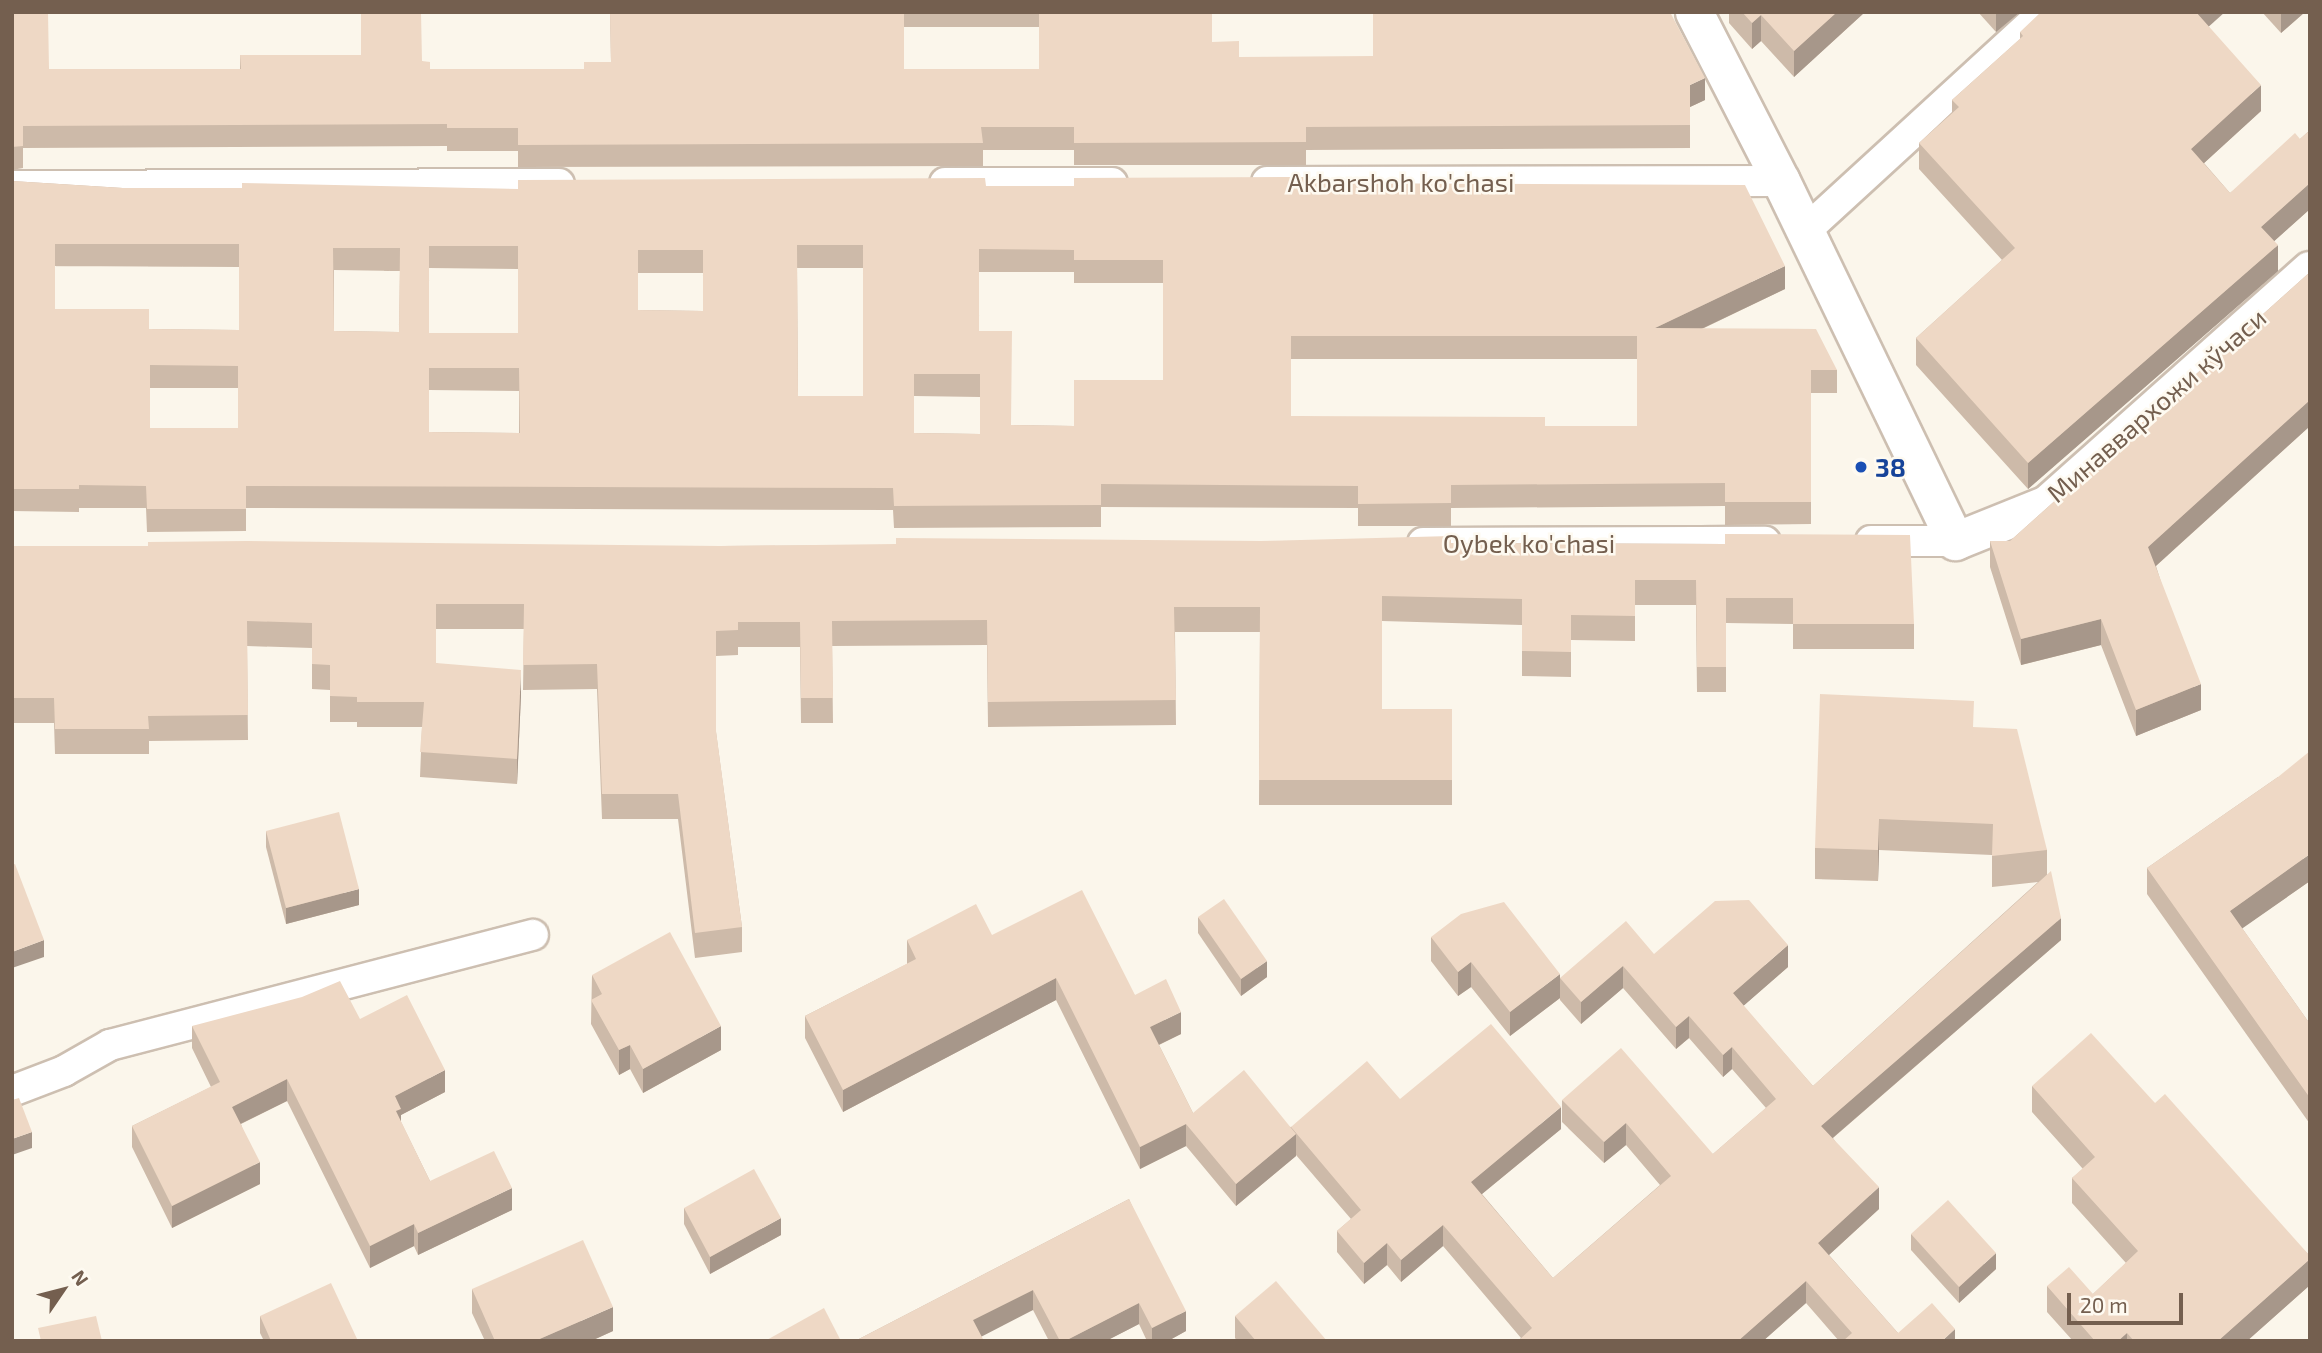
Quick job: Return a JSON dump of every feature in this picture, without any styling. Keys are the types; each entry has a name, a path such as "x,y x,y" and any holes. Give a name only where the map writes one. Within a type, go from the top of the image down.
{"street":[{"path":"1694,12 1781,181 1955,541 1843,541"},
{"path":"1804,232 2044,12"},
{"name":"Akbarshoh ko'chasi","path":"1238,183 1781,181"},
{"path":"918,183 1140,183"},
{"path":"12,186 583,184"},
{"name":"Минаввархожи кўчаси","path":"1955,541 2047,504 2310,270"},
{"name":"Oybek ko'chasi","path":"1396,544 1801,542"},
{"path":"12,1091 64,1071 110,1045 533,935"}],"building":[{"path":"12,12 48,12 49,69 241,69 240,55 361,55 361,12 421,12 422,61 430,62 430,69 584,69 584,62 611,62 610,12 904,12 904,69 1039,69 1039,12 1212,12 1212,42 1239,41 1239,57 1373,56 1373,12 1670,12 1705,78 1690,85 1690,125 1306,127 1306,142 1074,143 1074,127 981,127 983,143 518,145 518,128 447,128 447,124 23,126 23,146 12,147"},
{"path":"1742,12 1837,12 1794,51 1761,15 1752,23"},
{"path":"2041,12 2196,12 2261,85 2191,149 2230,193 2295,133 2300,139 2310,130 2310,183 2261,227 2278,245 2028,463 1916,338 2015,248 1919,143 1959,107 1952,100 2023,36 2020,32"},
{"path":"1306,177 1306,183 1745,185 1785,266 1655,328 1816,329 1837,370 1811,370 1811,502 1725,502 1725,483 1451,485 1451,503 1358,504 1358,486 1101,484 1101,505 894,506 893,488 246,486 246,509 147,509 146,486 79,485 79,489 12,489 12,181 123,188 242,188 242,183 518,189 518,180 985,178 986,186 1074,186 1074,178","holes":["55,244 239,244 239,330 149,329 149,309 55,309","797,245 863,245 863,396 798,396","429,246 518,246 518,333 429,333","333,248 400,248 399,332 334,331","979,249 1074,250 1074,260 1163,260 1163,380 1074,380 1074,426 1011,425 1012,331 979,331","638,250 703,250 703,311 638,310","1291,336 1637,336 1637,426 1545,426 1545,417 1291,416","150,365 238,366 238,428 150,428","429,368 519,368 520,433 429,432","914,374 980,374 980,434 914,433"]},
{"path":"2310,272 2310,400 2148,547 2201,684 2136,710 2101,619 2021,639 1990,541 2010,541"},
{"path":"1725,534 1910,535 1914,624 1793,624 1793,598 1726,598 1726,667 1697,667 1696,580 1635,580 1635,616 1571,615 1571,652 1522,651 1522,599 1382,596 1382,709 1452,709 1452,780 1259,780 1260,607 1174,607 1176,700 988,702 987,620 832,621 833,698 801,698 800,622 738,622 738,630 716,631 716,731 742,927 695,933 678,794 602,794 597,664 523,665 524,604 436,604 436,663 521,670 517,759 420,752 424,702 357,702 357,697 330,696 330,665 312,664 312,623 247,621 248,715 148,716 149,729 55,729 54,698 12,698 12,546 148,546 148,542 247,541 720,546 896,544 896,538 1261,541 1451,536 1451,543 1725,544"},
{"path":"1820,694 1974,701 1973,727 2017,729 2047,850 1992,856 1993,824 1879,819 1878,850 1815,848"},
{"path":"2310,751 2310,854 2230,911 2310,1024 2310,1098 2147,868 2278,777"},
{"path":"339,812 359,889 286,908 266,831"},
{"path":"15,864 44,940 12,952 12,865"},
{"path":"2051,871 2061,918 1821,1126 1879,1187 1818,1243 1898,1333 1932,1303 1955,1329 1942,1341 1843,1341 1852,1333 1806,1281 1738,1341 1518,1341 1532,1328 1443,1225 1401,1260 1387,1243 1364,1263 1337,1231 1361,1210 1291,1127 1367,1061 1400,1099 1491,1024 1561,1107 1471,1182 1553,1278 1671,1176 1626,1123 1604,1142 1562,1100 1621,1048 1713,1154 1776,1099 1732,1047 1723,1055 1689,1016 1676,1027 1623,966 1581,1002 1560,978 1626,921 1654,954 1715,901 1749,900 1788,945 1733,993 1813,1086"},
{"path":"1082,890 1135,995 1166,979 1181,1012 1150,1027 1193,1113 1244,1070 1296,1134 1236,1184 1186,1124 1140,1147 1056,978 843,1090 805,1016 916,959 907,940 976,904 992,935"},
{"path":"1224,899 1267,961 1241,979 1198,917"},
{"path":"1504,902 1560,974 1510,1012 1471,962 1458,972 1431,937 1461,914"},
{"path":"670,932 721,1026 643,1069 630,1045 619,1050 591,1000 602,994 592,975"},
{"path":"340,981 360,1019 407,995 445,1070 395,1096 401,1109 396,1111 430,1181 494,1151 512,1188 418,1233 414,1224 370,1246 287,1079 232,1107 260,1162 172,1206 132,1126 220,1082 192,1026 302,997"},
{"path":"2091,1033 2155,1103 2165,1094 2310,1256 2310,1259 2218,1341 2134,1341 2127,1333 2118,1341 2095,1341 2047,1286 2069,1267 2093,1294 2138,1251 2072,1178 2095,1157 2032,1086"},
{"path":"19,1098 32,1132 12,1139 12,1100"},
{"path":"754,1169 781,1218 710,1257 684,1208"},
{"path":"1129,1199 1186,1311 1152,1328 1139,1303 1065,1341 1060,1341 1033,1290 973,1320 984,1341 855,1341"},
{"path":"1948,1200 1996,1253 1959,1287 1911,1234"},
{"path":"583,1240 613,1307 535,1341 495,1341 472,1289"},
{"path":"1276,1281 1327,1341 1256,1341 1235,1316"},
{"path":"331,1283 358,1341 271,1341 260,1316"},
{"path":"824,1308 841,1341 765,1341"},
{"path":"96,1316 102,1341 41,1341 38,1328"}],"place":[{"name":"38","path":"1861,467"}]}
